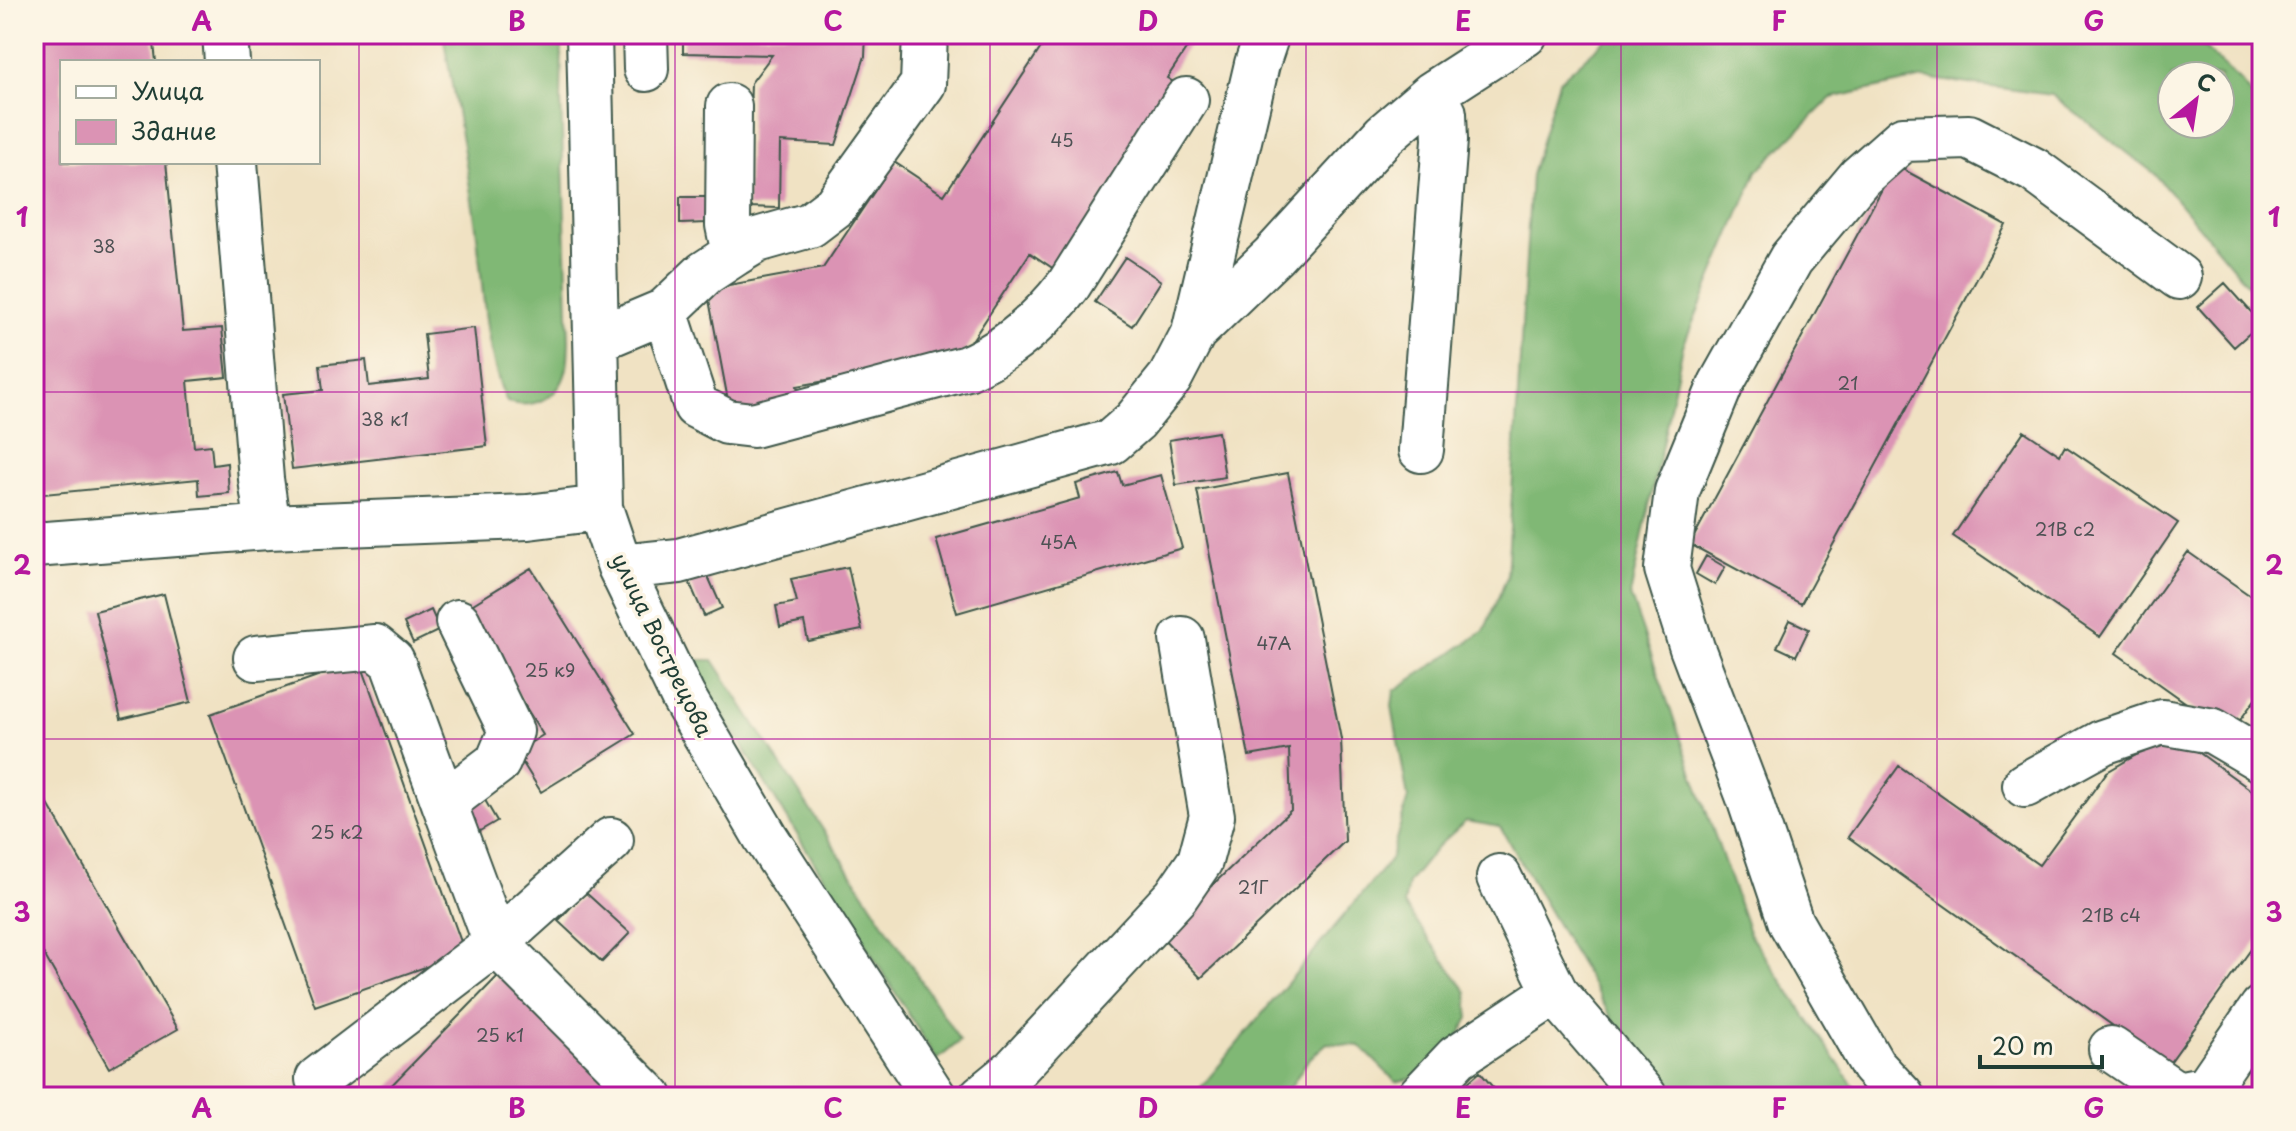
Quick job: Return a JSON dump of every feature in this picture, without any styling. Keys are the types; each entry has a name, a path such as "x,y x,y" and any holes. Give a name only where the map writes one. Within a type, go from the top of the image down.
{"street":[{"path":"225,34 227,60"},
{"name":"улица Вострецова","path":"589,34 600,508 620,567 683,697 766,838 934,1097"},
{"path":"923,84 925,34"},
{"path":"596,340 665,311 705,273 757,240 810,225 835,206 923,84 954,34"},
{"path":"620,567 679,561 1111,442 1135,421 1170,378 1194,332 1257,64 1267,34"},
{"path":"1194,332 1273,256 1384,135 1432,94 1525,34"},
{"path":"1421,450 1445,140 1444,113 1432,94"},
{"path":"665,311 696,406 727,422 753,425 967,368 995,356 1048,312 1068,286 1186,100"},
{"path":"729,106 728,225 734,254"},
{"path":"1902,1097 1873,1066 1791,923 1748,795 1692,648 1667,569 1677,491 1721,384 1791,259 1860,177 1903,139 1969,137 2034,170 2179,277"},
{"path":"235,164 261,479 268,527"},
{"path":"34,545 268,527 528,517 600,508"},
{"path":"444,803 498,762 511,731 458,622"},
{"path":"981,1097 1036,1047 1176,896 1200,861 1212,816 1182,639"},
{"path":"256,658 375,647 392,661 496,943 650,1097"},
{"path":"2025,785 2103,742 2162,722 2213,731 2262,760"},
{"path":"318,1079 496,943 611,840"},
{"path":"1499,877 1555,992 1645,1097"},
{"path":"1419,1097 1457,1057 1555,992"},
{"path":"2111,1049 2177,1094 2207,1088 2262,1008"}],"green space":[{"path":"443,34 562,34 568,358 565,375 556,391 533,403 507,402 493,361 476,227"},
{"path":"1612,34 2189,34 2217,60 2156,60 2156,140 2236,140 2236,77 2256,101 2262,102 2262,302 2155,174 2052,95 1924,78 1831,98 1757,171 1683,346 1630,595 1750,935 1861,1097 1665,1097 1637,1061 1500,827 1466,821 1438,846 1408,883 1404,905 1467,992 1469,1018 1452,1048 1410,1079 1396,1082 1360,1046 1327,1043 1308,1060 1284,1097 1193,1097 1390,860 1408,798 1392,706 1394,691 1484,631 1507,577 1531,175 1559,81"},
{"path":"689,660 713,660 960,1041 937,1060"}],"building":[{"path":"34,34 153,34 156,60 60,60 60,164 166,164 183,331 222,328 227,377 188,381 194,447 211,445 213,465 227,463 229,493 199,496 198,479 34,495"},
{"path":"683,34 866,34 865,56 836,145 780,142 779,208 747,207 751,83 772,55 683,53"},
{"path":"1050,34 1172,34 1189,45 1167,78 1180,86 1057,271 1030,253 961,357 797,386 801,404 731,416 707,289 823,268 894,162 944,195"},
{"path":"1895,165 2006,225 1801,604 1690,544"},
{"path":"680,197 706,197 707,223 680,224"},
{"path":"1125,257 1161,281 1132,326 1095,302"},
{"path":"2225,283 2261,323 2234,347 2198,307"},
{"path":"474,328 487,446 292,469 283,394 323,390 320,365 366,360 369,386 429,379 424,334"},
{"path":"2024,431 2060,455 2065,446 2178,523 2100,637 1953,536"},
{"path":"1218,432 1225,477 1176,485 1169,440"},
{"path":"1118,472 1122,485 1161,475 1182,548 957,613 936,539 1080,498 1076,484"},
{"path":"1288,473 1341,739 1345,841 1201,978 1160,935 1291,810 1289,749 1249,756 1197,490"},
{"path":"2188,552 2262,604 2262,702 2256,698 2230,734 2116,653"},
{"path":"1706,556 1725,567 1715,585 1696,574"},
{"path":"703,565 722,608 704,616 685,572"},
{"path":"848,567 862,630 808,641 804,622 780,627 776,606 797,602 791,579"},
{"path":"531,568 635,734 541,792 516,752 543,735 465,609"},
{"path":"164,594 191,702 121,719 95,611"},
{"path":"431,610 440,630 413,643 404,623"},
{"path":"1790,620 1809,629 1796,656 1777,647"},
{"path":"360,661 465,953 315,1006 210,714"},
{"path":"2177,741 2194,749 2262,798 2262,934 2168,1065 1848,837 1899,766 2039,865 2107,772 2143,751"},
{"path":"34,780 178,1029 109,1068 34,937"},
{"path":"482,795 497,821 478,832 462,806"},
{"path":"585,892 630,933 602,962 558,921"},
{"path":"499,975 622,1097 380,1097"},
{"path":"1480,1072 1501,1097 1451,1097"}]}
